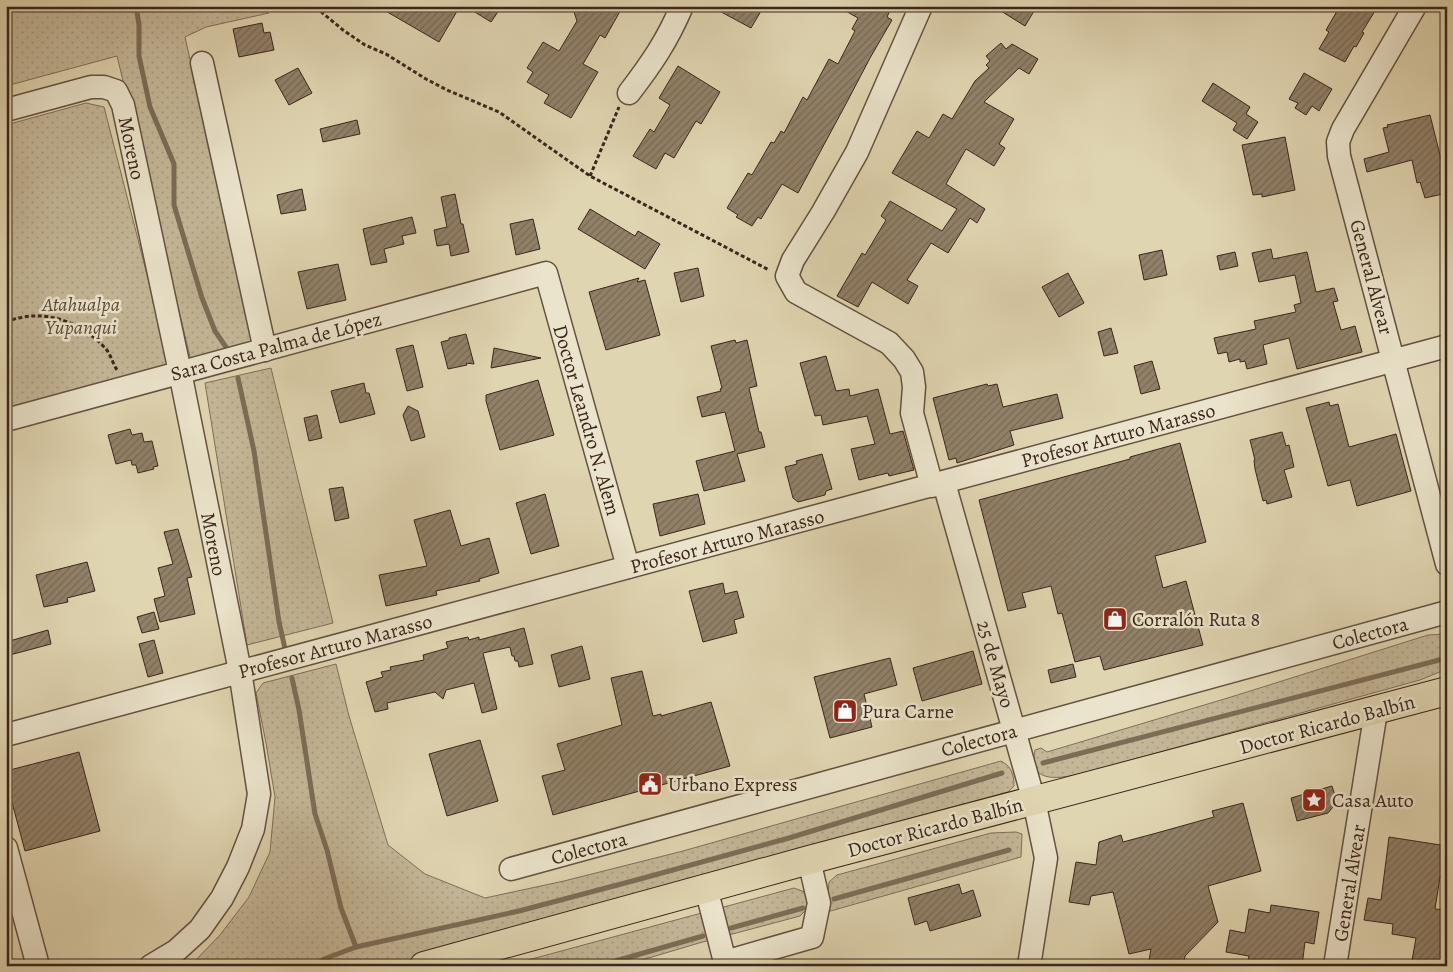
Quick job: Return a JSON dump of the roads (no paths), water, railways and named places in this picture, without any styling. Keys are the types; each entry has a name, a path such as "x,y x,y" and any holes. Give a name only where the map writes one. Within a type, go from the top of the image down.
{"main road":[{"name":"Doctor Ricardo Balbín","path":"424,966 809,860 1447,691"}],"street":[{"path":"629,93 652,63 668,37 682,6"},
{"name":"25 de Mayo","path":"921,6 857,152 793,260 787,276 796,292 889,344 904,359 912,372 914,387 912,413 924,461 938,484 1015,730 1034,801 1046,858 1029,966"},
{"name":"General Alvear","path":"1415,6 1343,129 1338,142 1339,156 1447,564"},
{"path":"202,63 265,350"},
{"name":"Moreno","path":"6,110 91,87 104,87 116,91 123,105 180,372 240,671 259,794 253,829 222,898 200,930 176,951 151,966"},
{"name":"Sara Costa Palma de López","path":"6,420 546,273"},
{"name":"Doctor Leandro N. Alem","path":"546,273 628,567"},
{"name":"Profesor Arturo Marasso","path":"6,735 1447,346"},
{"name":"Colectora","path":"511,869 1447,612"},
{"name":"General Alvear","path":"1335,966 1376,711"},
{"path":"6,848 38,966"},
{"path":"706,888 725,964 812,936 819,903 809,860"}],"waterway":[{"path":"136,6 139,25 139,56 150,107 174,164 174,205 202,298 215,331 230,353"},
{"path":"238,378 254,451 279,622 286,653"},
{"path":"1043,763 1447,658"},
{"path":"292,678 299,710 315,814 327,850 341,908 356,947 324,959 316,966"},
{"path":"356,947 519,911 640,879 789,838 1002,773"},
{"path":"834,899 1009,850"},
{"path":"731,928 803,908"},
{"path":"598,966 703,936"}],"place":[{"name":"Corralón Ruta 8","path":"1115,619"},
{"name":"Pura Carne","path":"845,711"},
{"name":"Urbano Express","path":"650,784"},
{"name":"Casa Auto","path":"1314,800"}],"park label":[{"name":"Atahualpa Yupanqui","path":"81,316"}]}
